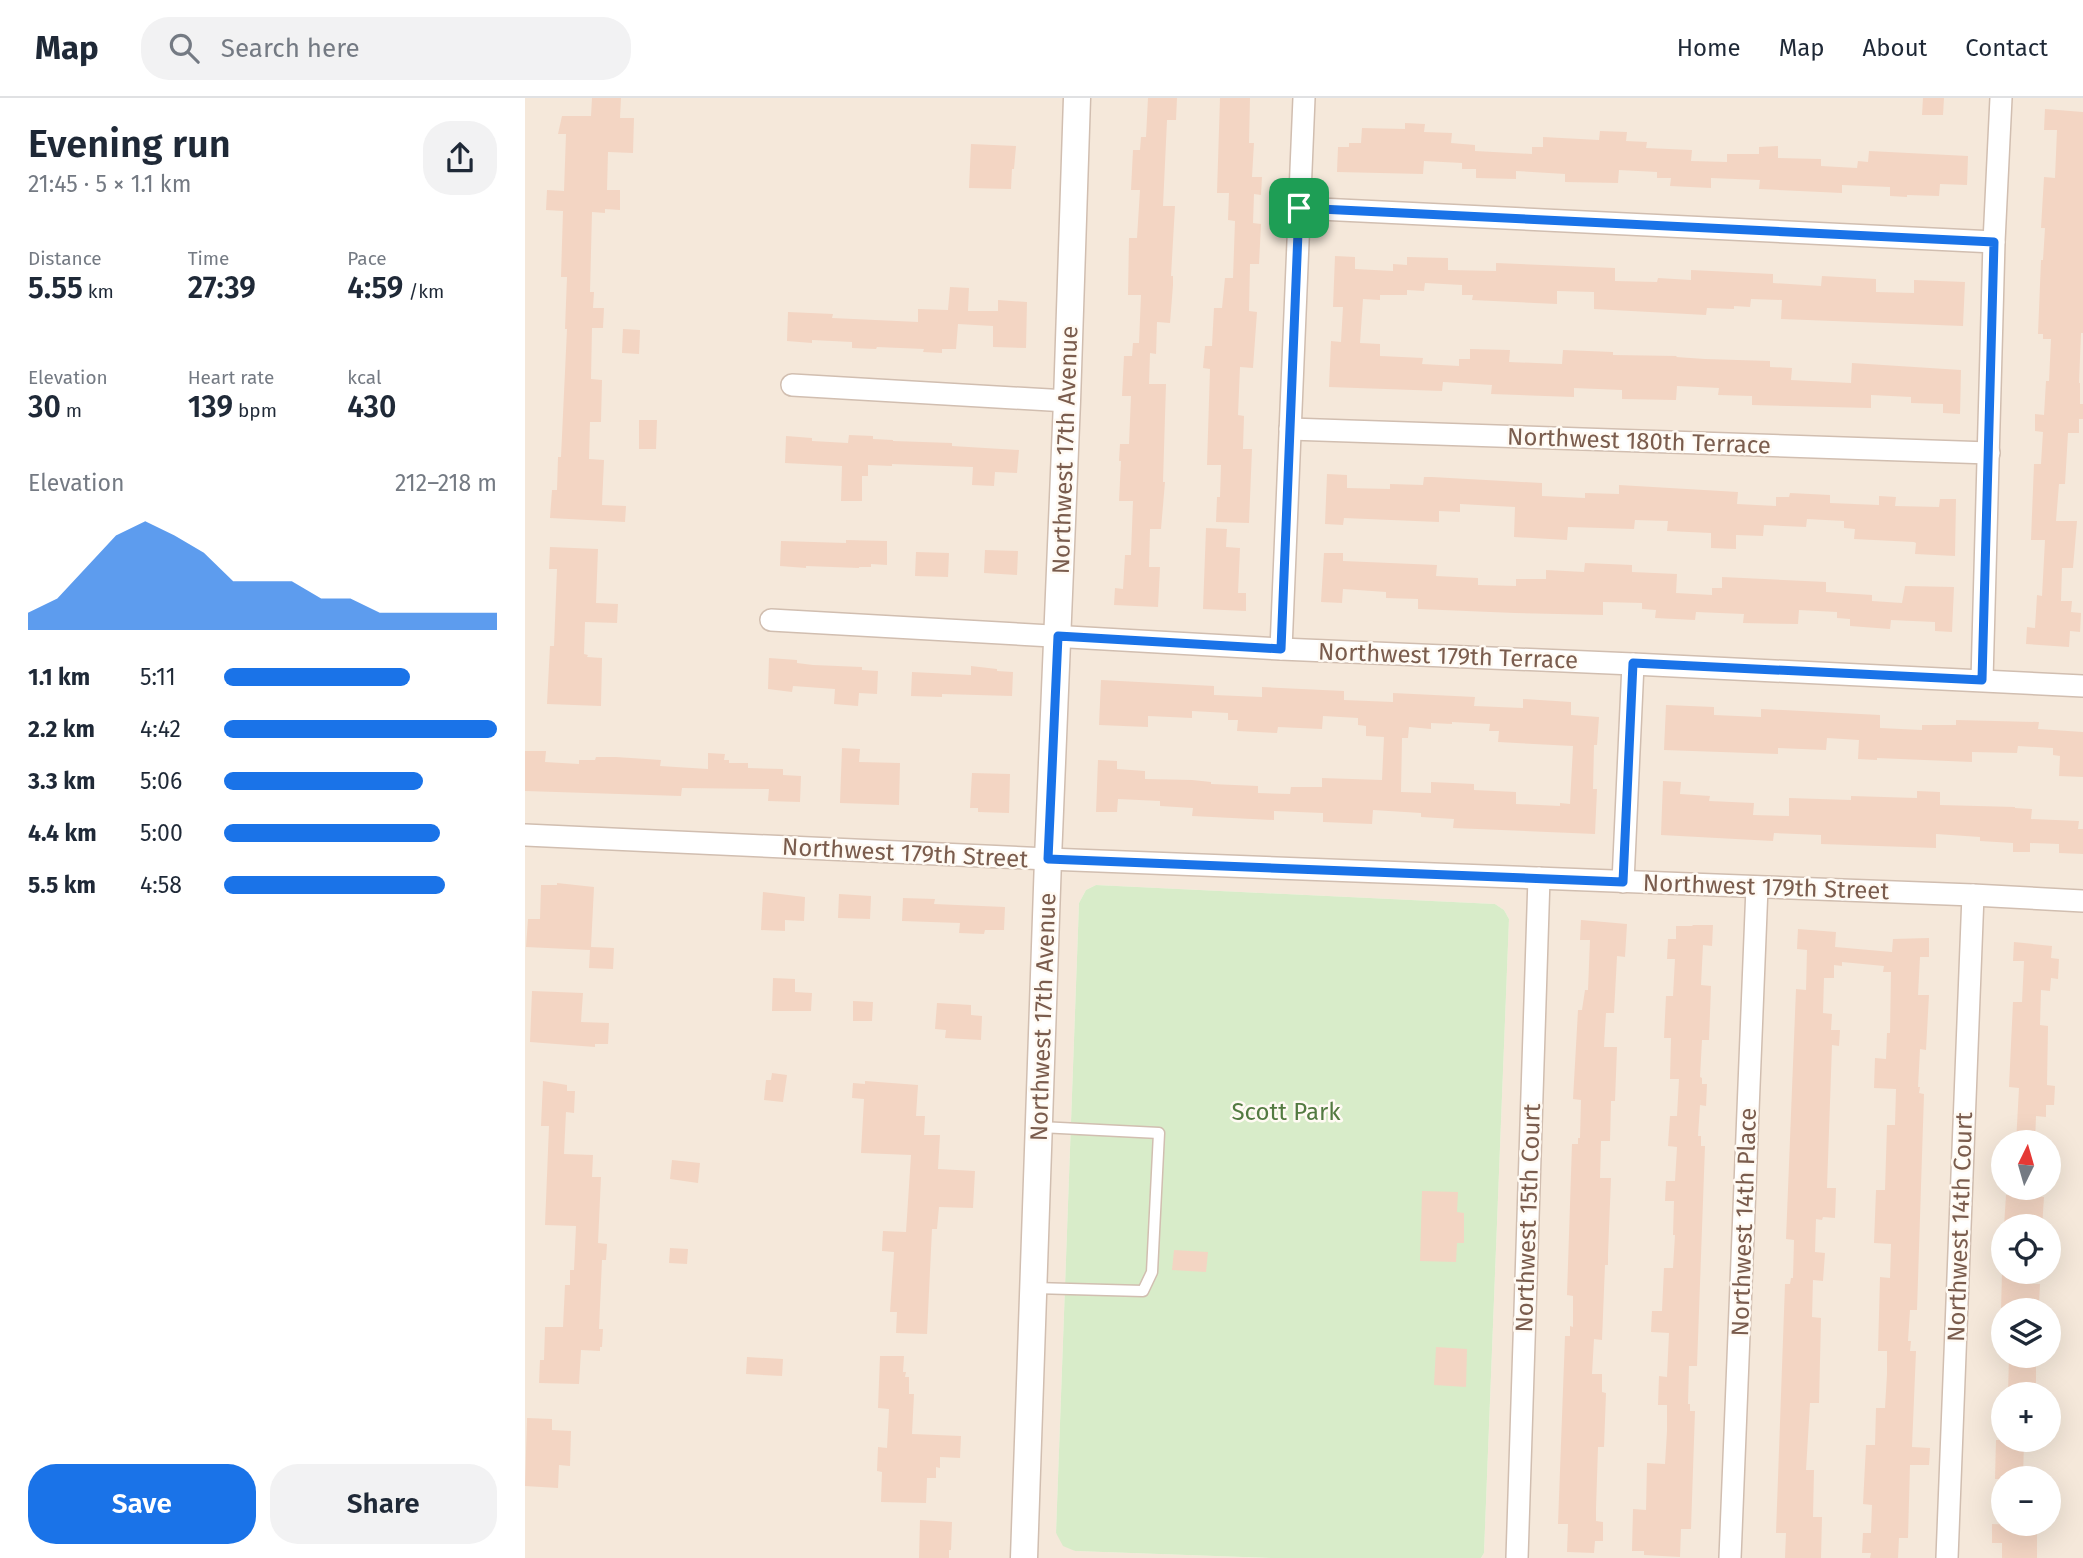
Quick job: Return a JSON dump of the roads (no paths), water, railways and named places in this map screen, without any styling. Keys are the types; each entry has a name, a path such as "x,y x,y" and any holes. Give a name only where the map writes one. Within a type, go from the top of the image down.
{"street":[{"name":"Northwest 17th Avenue","path":"1024,1558 1077,98"},
{"path":"1281,649 1304,98"},
{"path":"1982,680 1994,242 2001,98"},
{"path":"1299,208 1994,242"},
{"path":"792,385 1067,401"},
{"name":"Northwest 180th Terrace","path":"1290,429 1989,453"},
{"name":"Northwest 179th Terrace","path":"771,620 1281,649 1633,663 2083,686"},
{"path":"1623,882 1633,663"},
{"name":"Northwest 179th Street","path":"525,835 2083,901"},
{"name":"Northwest 15th Court","path":"1517,1558 1539,878"},
{"name":"Northwest 14th Place","path":"1730,1558 1757,887"},
{"name":"Northwest 14th Court","path":"1947,1558 1973,895"}],"lane":[{"path":"1034,1288 1143,1291 1151,1272 1159,1133 1039,1127"}],"park label":[{"name":"Scott Park","path":"1286,1112"}]}
